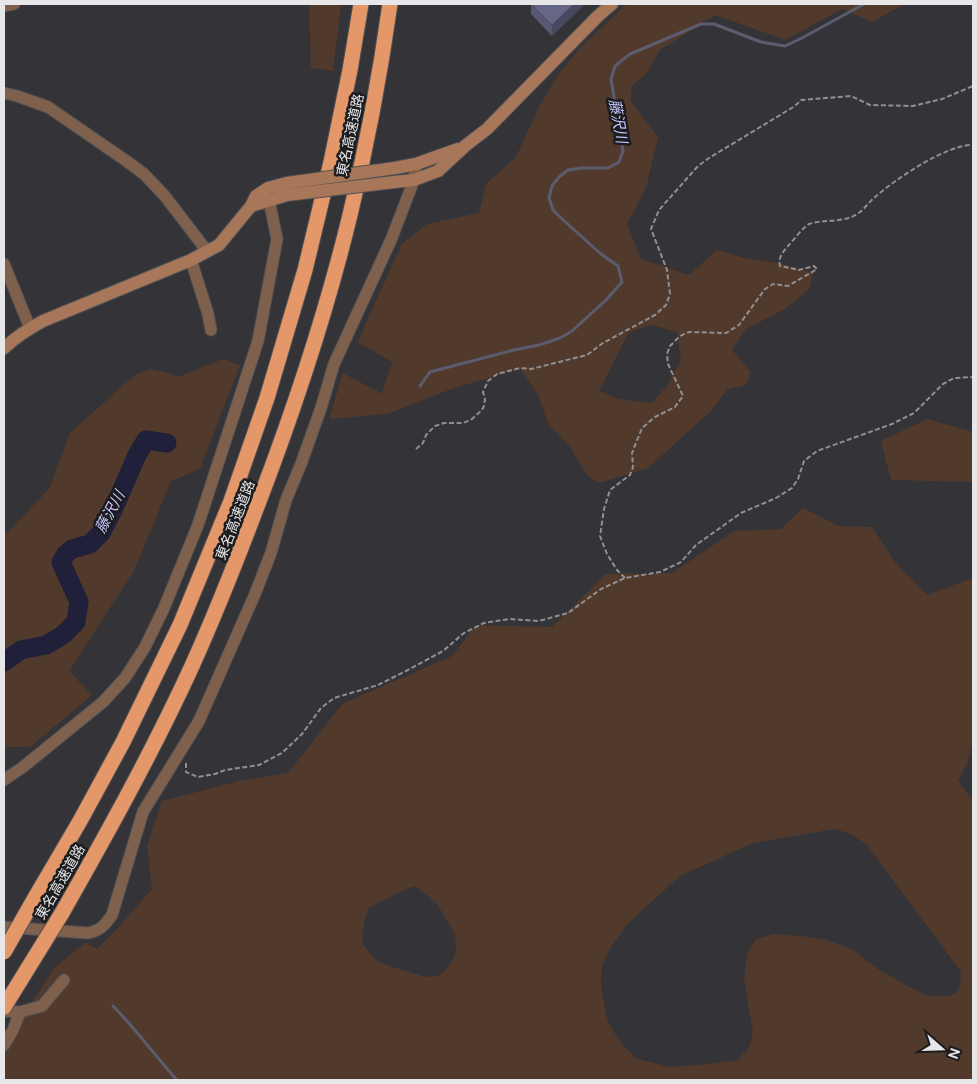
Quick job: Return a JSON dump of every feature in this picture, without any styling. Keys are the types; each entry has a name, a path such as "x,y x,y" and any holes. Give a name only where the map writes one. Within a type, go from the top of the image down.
{"highway":[{"name":"東名高速道路","path":"4,952 123,742 180,625 231,501 267,398 304,270 332,162 350,70 360,4"},
{"name":"東名高速道路","path":"4,1007 62,913 150,754 192,666 232,574 274,462 324,310 350,216 366,143 390,4"}],"street":[{"path":"4,6 14,4"},
{"path":"4,348 12,340 43,321 191,260 219,245 251,206 256,196 268,188 287,189 414,180 438,171 465,146 488,129 612,4"},
{"path":"4,93 48,107 144,174 164,195 207,251"},
{"path":"251,206 269,200 287,189 416,164 465,146"},
{"path":"4,927 88,933 99,930 112,915 143,812 199,721 255,594 271,553 286,500 302,464 334,364 391,240 414,180 416,164"},
{"path":"4,780 103,702 125,678 145,647 164,608 198,525 258,342 277,239 269,200"},
{"path":"191,260 208,314 211,330"},
{"path":"4,264 30,328"},
{"path":"4,1011 20,1012 42,1006 64,980"},
{"path":"4,1045 13,1030 20,1012"}],"path":[{"path":"416,449 423,444 426,435 435,426 444,423 463,423 472,419 482,410 485,399 483,392 488,381 497,374 520,368 531,369 587,355 603,343 655,315 666,305 670,294 667,270 650,229 659,210 698,166 709,158 795,106 801,100 851,96 870,105 913,106 942,99 973,86"},
{"path":"625,578 617,570 607,554 600,536 604,509 610,490 630,475 633,467 632,453 642,428 655,417 675,407 684,396 668,364 667,354 670,346 680,336 689,332 726,333 739,325 766,289 774,284 788,286 817,269 814,266 799,270 780,266 779,261 782,253 808,225 857,214 895,182 934,158 956,147 973,144"},
{"path":"180,753 186,761 186,772 198,778 225,770 259,765 282,754 302,734 321,708 334,698 378,685 443,651 464,633 484,623 509,619 539,621 568,613 601,589 625,578 660,572 681,562 696,545 742,514 792,488 798,479 804,461 817,451 892,424 914,413 943,384 954,378 973,377"}],"shaded area":[{"path":"309,4 341,4 333,71 311,68"},
{"path":"626,4 904,4 872,22 842,9 786,40 715,15 660,50 645,75 631,86 631,102 658,137 646,188 627,224 641,259 689,275 717,250 743,258 787,265 813,273 809,289 785,309 746,329 732,350 751,372 746,385 728,389 709,413 648,468 599,483 587,475 569,446 548,423 538,395 521,369 454,388 387,414 329,419 343,373 382,394 392,362 358,342 402,244 427,224 479,213 486,184 516,157 540,105 560,72 580,48","holes":["652,325 677,332 681,360 667,386 651,403 618,399 599,391 629,332"]},
{"path":"223,359 240,365 200,469 171,481 134,571 69,671 92,695 30,747 4,747 4,536 49,489 70,433 136,374 150,369 178,377"},
{"path":"927,419 973,432 973,482 891,480 881,441"},
{"path":"803,508 838,526 872,527 895,562 927,595 973,578 973,740 967,764 958,781 973,801 973,1080 4,1080 4,1044 54,968 85,943 97,949 152,889 147,846 162,801 239,781 288,773 342,704 452,656 476,625 552,627 606,574 672,573 734,531 781,529","holes":["835,829 851,834 867,845 961,972 960,985 956,994 929,996 878,969 852,949 827,940 773,934 755,940 747,954 744,979 753,1032 749,1048 737,1060 670,1067 638,1059 624,1047 608,1023 601,987 601,971 608,952 627,924 680,876 753,843","413,886 437,904 455,934 456,950 452,962 438,976 426,977 386,965 373,958 362,943 364,922 369,908"]}],"building":[{"path":"531,4 574,4 552,25"}],"waterway":[{"name":"藤沢川","path":"420,386 430,372 560,338 572,331 606,300 622,282 618,266 601,254 561,218 553,210 549,198 552,186 568,170 608,168 619,162 623,151 611,79 615,66 630,54 701,24 714,24 761,42 785,46 864,4"},
{"name":"藤沢川","path":"4,662 21,650 46,645 63,635 76,622 79,602 61,562 72,549 90,544 101,533 137,455 146,440 167,443"},
{"path":"113,1006 177,1080"}]}
